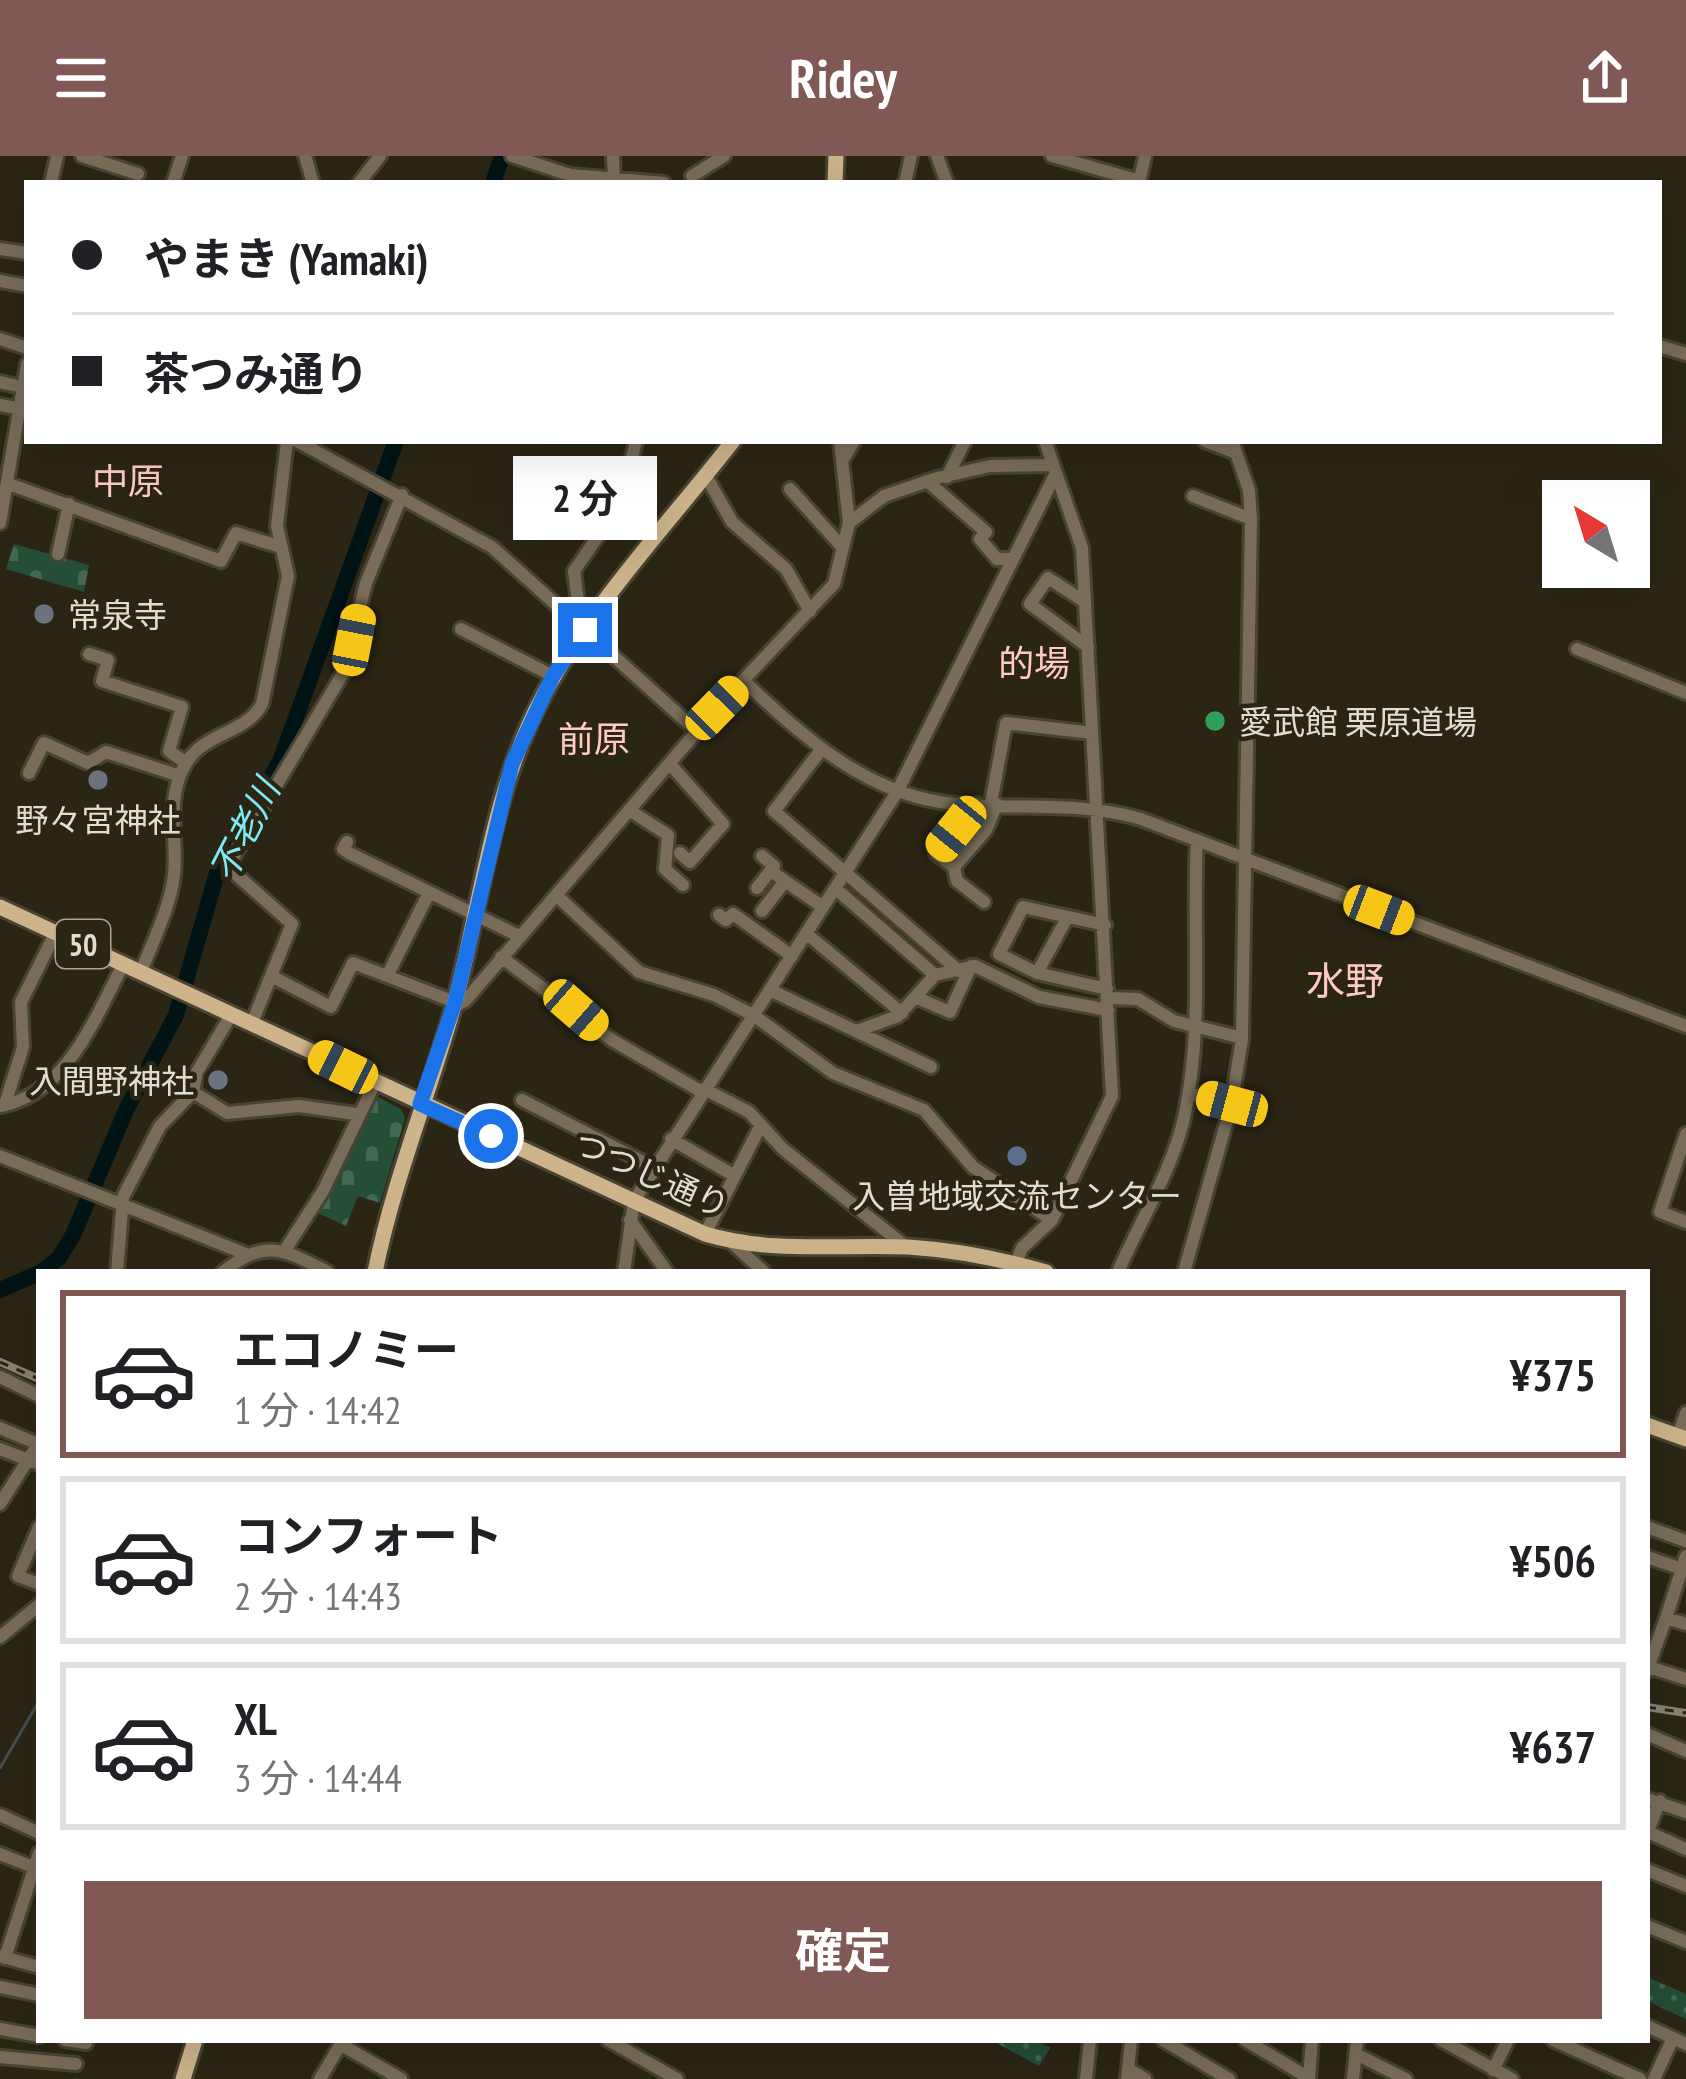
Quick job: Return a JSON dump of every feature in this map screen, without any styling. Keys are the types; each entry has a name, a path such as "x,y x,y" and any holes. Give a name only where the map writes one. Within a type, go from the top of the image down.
{"main road":[{"path":"376,1269 396,1174 454,1004 512,764 553,676 583,628 731,444"},
{"name":"つつじ通り","path":"0,908 705,1234 800,1250 906,1247 1003,1266"},
{"path":"1650,1426 1682,1437"},
{"path":"183,2079 194,2043"}],"street":[{"path":"82,156 138,174"},
{"path":"361,180 380,156"},
{"path":"690,180 699,156"},
{"path":"690,180 724,156"},
{"path":"1052,156 1133,180"},
{"path":"514,157 570,175 607,180"},
{"path":"0,524 9,484 7,452 21,409 24,378"},
{"path":"0,382 22,387"},
{"path":"0,405 21,409"},
{"path":"141,972 173,879 172,826 183,770 204,742 250,721 262,704 287,576 277,526 287,444"},
{"path":"303,444 492,547 697,731"},
{"path":"583,628 574,571 620,503 634,444"},
{"path":"273,977 331,1007 353,963 454,1004 465,1001 697,731 834,584 849,523 841,444"},
{"path":"844,458 852,444"},
{"path":"947,477 964,444"},
{"path":"1003,1266 1052,1220 1112,1096 1100,809 1082,548 1046,444"},
{"path":"1185,1269 1232,1104 1241,1038 1251,519 1234,447"},
{"path":"849,523 884,496 927,482 990,466 1054,469"},
{"path":"624,1269 634,1201 897,793 1054,469"},
{"path":"706,476 732,522 786,569 810,610"},
{"path":"927,482 986,532 980,539 997,559 1012,559"},
{"path":"9,484 221,561 236,533 281,547"},
{"path":"790,489 843,548"},
{"path":"252,1024 292,924 230,869 345,670 365,583 397,492"},
{"path":"1193,496 1251,519"},
{"path":"58,554 69,504"},
{"path":"1085,602 1048,578 1030,604 1088,647"},
{"path":"461,629 553,676"},
{"path":"1577,649 1686,693"},
{"path":"89,654 108,660 102,681 182,707 169,751 183,770"},
{"path":"744,681 821,750 897,793 988,804 1100,809 1197,840 1686,1027"},
{"path":"954,867 986,830 1006,723 1092,733"},
{"path":"29,773 44,743 88,764 106,752 183,770"},
{"path":"821,750 774,812 965,968 1039,997 1138,999 1174,1021 1241,1038"},
{"path":"670,764 723,824 690,862 680,853"},
{"path":"984,902 957,881 954,867 936,854 988,804"},
{"path":"629,810 668,835 665,869 683,885"},
{"path":"1119,1269 1172,1154 1189,1093 1196,1025 1192,921 1197,840"},
{"path":"346,842 344,849 349,853 427,886 429,893 387,976"},
{"path":"757,888 774,866 762,856"},
{"path":"771,871 824,907"},
{"path":"761,911 785,881"},
{"path":"836,889 935,974"},
{"path":"429,893 519,936"},
{"path":"556,895 595,928 620,960 639,972 715,995 753,1015 833,1073 924,1110 973,1167 1052,1220"},
{"path":"1105,926 1023,908 999,954 1037,974 1108,999"},
{"path":"718,915 726,920 733,914 792,956"},
{"path":"1037,974 1067,918"},
{"path":"56,932 22,1003 23,1047 2,1105 27,1101 75,1055 124,963"},
{"path":"807,934 902,1013"},
{"path":"501,957 612,1040 749,1112 906,1247"},
{"path":"856,1031 902,1013 935,974 965,968"},
{"path":"915,997 950,1012 965,968"},
{"path":"770,990 931,1067"},
{"path":"118,1269 122,1204 160,1126 194,1092 197,1072 231,1015"},
{"path":"285,1250 323,1191 356,1114 375,1083"},
{"path":"194,1092 227,1112 299,1106 356,1114"},
{"path":"1189,1093 1232,1104"},
{"path":"522,1100 653,1168"},
{"path":"705,1234 761,1125"},
{"path":"1686,1135 1681,1169 1660,1212 1686,1222"},
{"path":"671,1139 734,1176"},
{"path":"0,1156 88,1187 246,1254 285,1250 322,1269"},
{"path":"630,1220 665,1269"},
{"path":"730,1241 761,1269"},
{"path":"227,1269 246,1254"},
{"path":"0,1377 36,1395"},
{"path":"1682,1437 1686,1413"},
{"path":"0,1427 36,1443"},
{"path":"0,1448 34,1462 6,1484 0,1503"},
{"path":"1650,1528 1686,1541"},
{"path":"36,1535 18,1576 36,1583"},
{"path":"1650,1557 1685,1565 1650,1663"},
{"path":"0,1636 36,1606"},
{"path":"1666,1618 1686,1624"},
{"path":"1650,1669 1686,1678"},
{"path":"1650,1735 1686,1751"},
{"path":"1654,1800 1686,1812"},
{"path":"0,1815 36,1832"},
{"path":"1650,1834 1686,1849"},
{"path":"0,1854 33,1867"},
{"path":"36,1860 33,1889 2,1958 36,1965"},
{"path":"1650,1871 1686,1886"},
{"path":"1650,1928 1686,1942"},
{"path":"0,1987 36,1994"},
{"path":"1650,2027 1680,2041 1654,2079"},
{"path":"0,2029 36,2035"},
{"path":"320,2079 341,2043"},
{"path":"344,2043 401,2079"},
{"path":"613,2043 677,2079"},
{"path":"1086,2079 1090,2043"},
{"path":"1131,2043 1127,2074 1145,2079"},
{"path":"1168,2043 1229,2079"},
{"path":"1251,2043 1309,2078 1312,2043"},
{"path":"1446,2043 1512,2079"},
{"path":"1493,2070 1506,2043"},
{"path":"1560,2043 1640,2079"},
{"path":"1353,2079 1356,2047 1406,2079"},
{"path":"0,2057 76,2064"}],"green space":[{"path":"14,544 89,565 84,592 6,569"},
{"path":"374,1095 401,1109 405,1118 380,1203 358,1196 346,1226 318,1213"},
{"path":"1650,1978 1686,1994 1686,2019 1650,2002"},
{"path":"997,2043 1041,2043 1050,2048 1039,2066"}],"waterway":[{"name":"不老川","path":"494,180 502,156"},
{"name":"不老川","path":"45,1269 59,1258 73,1235 127,1108 176,1015 217,873 281,759 395,444"},
{"name":"不老川","path":"0,1290 36,1274"},
{"path":"0,1768 36,1706"}],"railway":[{"path":"0,1362 36,1378"},
{"path":"1650,1707 1686,1713"}],"place":[{"name":"常泉寺","path":"44,614"},
{"name":"愛武館 栗原道場","path":"1215,721"},
{"name":"野々宮神社","path":"98,780"},
{"name":"入間野神社","path":"218,1080"},
{"name":"入曽地域交流センター","path":"1017,1156"}],"district":[{"name":"中原","path":"128,480"},
{"name":"的場","path":"1034,662"},
{"name":"前原","path":"594,738"},
{"name":"水野","path":"1345,980"}],"route":[{"path":"491,1136 420,1104 455,1002 512,764 553,676 585,630"}]}
